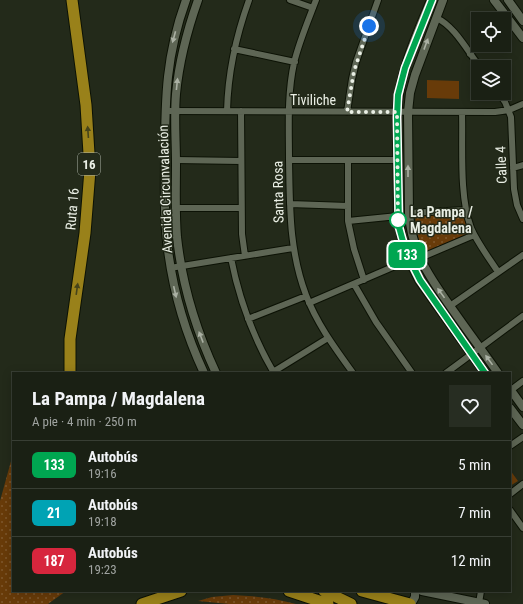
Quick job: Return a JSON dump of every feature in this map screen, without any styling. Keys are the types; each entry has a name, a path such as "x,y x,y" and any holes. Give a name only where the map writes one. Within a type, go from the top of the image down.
{"highway":[{"name":"Ruta 16","path":"70,372 69,352 85,233 90,170 86,105 72,0"},
{"path":"72,327 73,355 76,372"},
{"path":"142,604 178,592"},
{"path":"292,592 328,604"},
{"path":"326,592 351,604"},
{"path":"369,592 389,595 411,604"}],"street":[{"name":"Avenida Circunvalación","path":"186,0 177,26 166,78 165,210 170,268 175,292 185,326 204,372"},
{"name":"Avenida Circunvalación","path":"198,0 183,48 177,80 175,111 176,208 181,266 193,314 216,372"},
{"path":"227,111 229,79 234,49 249,0"},
{"path":"290,0 313,8"},
{"name":"Santa Rosa","path":"316,0 295,62 290,86 289,160 293,248 296,265 309,304 328,338 352,372"},
{"path":"347,112 356,62 378,0"},
{"path":"432,0 403,72 399,90 397,112 397,160 398,216 401,238 409,260 420,280 484,372"},
{"path":"443,0 415,74 410,93 408,112 408,213 411,236 431,279 497,372"},
{"path":"494,0 502,12"},
{"path":"508,0 523,21"},
{"path":"436,18 447,24 475,60"},
{"path":"511,23 523,38"},
{"path":"234,49 295,62"},
{"path":"503,100 509,110"},
{"name":"Tiviliche","path":"165,111 495,112 509,110 523,104"},
{"name":"Calle 4","path":"509,110 512,122 515,197 523,218"},
{"path":"241,111 241,208 242,239 245,256"},
{"path":"462,112 464,195 466,210 474,235 498,272"},
{"path":"176,160 241,161"},
{"path":"289,160 397,160"},
{"path":"348,160 348,221 354,249 364,280"},
{"path":"513,168 523,165"},
{"path":"290,204 348,206"},
{"path":"176,208 241,208"},
{"path":"408,213 466,210"},
{"path":"348,221 398,216"},
{"path":"420,258 474,235"},
{"path":"170,268 293,248"},
{"path":"450,306 523,255"},
{"path":"231,258 238,288 248,318 259,345 273,372 328,338"},
{"path":"309,304 409,260"},
{"path":"354,284 376,322 411,372"},
{"path":"248,318 306,296"},
{"path":"447,372 523,316"},
{"path":"511,389 523,381"},
{"path":"511,391 523,407"},
{"path":"511,409 523,426"},
{"path":"511,445 523,437"},
{"path":"511,493 523,484"},
{"path":"511,511 523,528"},
{"path":"411,604 415,597 415,592"},
{"path":"427,592 482,603 482,592"}],"shaded area":[{"path":"427,80 459,81 459,99 427,98"},
{"path":"462,213 466,217 471,232 470,234 423,254 415,216"},
{"path":"12,458 12,592 65,592 48,604 0,604 0,501"},
{"path":"511,471 518,481 511,485"},
{"path":"233,595 280,600 296,604 229,604 198,601 212,597"}],"bus line":[{"name":"133","path":"432,0 405,68 398,95 399,227 401,238 413,269 484,372"}],"place":[{"name":"La Pampa / Magdalena","path":"398,220"}],"route":[{"path":"369,26 354,71 347,112 397,112 398,220"}]}
